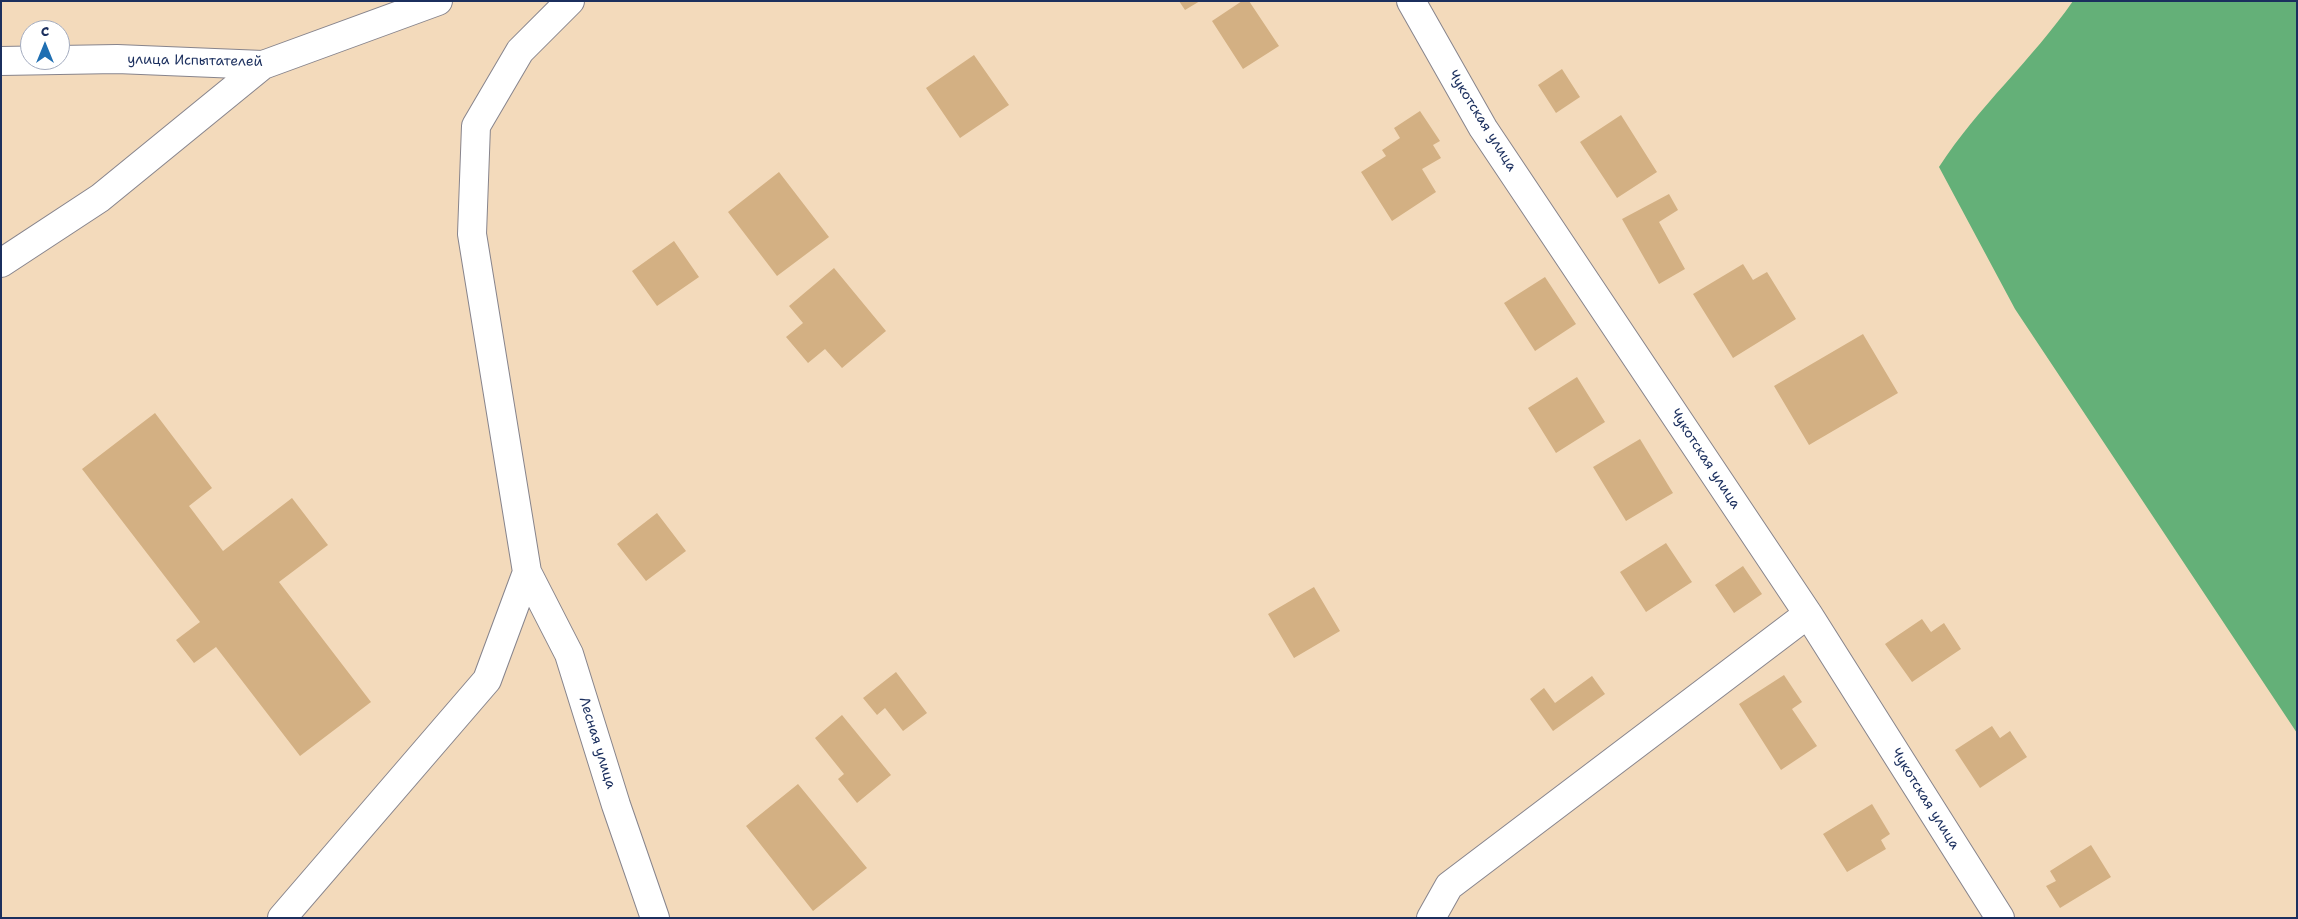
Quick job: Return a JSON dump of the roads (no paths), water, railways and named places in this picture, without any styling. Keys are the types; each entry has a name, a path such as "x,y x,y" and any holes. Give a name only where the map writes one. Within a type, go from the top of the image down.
{"street":[{"name":"улица Испытателей","path":"1,61 117,59 263,65 438,1"},
{"path":"282,918 487,680 527,572 472,234 476,126 520,51 570,1"},
{"name":"Чукотская улица","path":"1411,1 1483,128 1555,232 1808,614 2000,918"},
{"path":"1,263 100,198 263,65"},
{"name":"Лесная улица","path":"527,572 569,654 616,805 655,918"},
{"path":"1431,918 1449,886 1808,614"}]}
